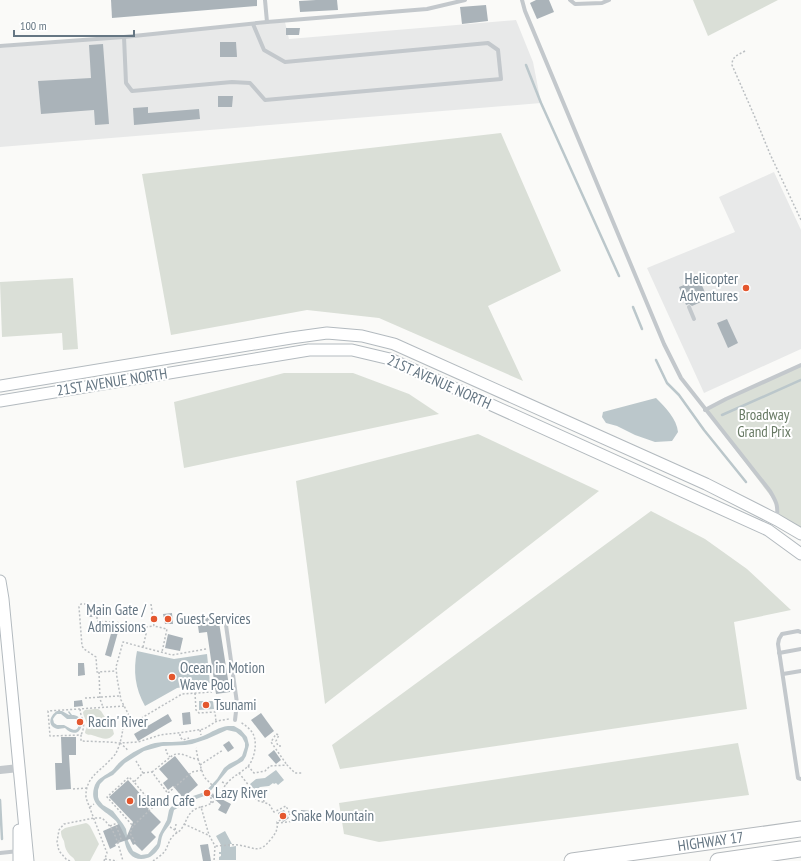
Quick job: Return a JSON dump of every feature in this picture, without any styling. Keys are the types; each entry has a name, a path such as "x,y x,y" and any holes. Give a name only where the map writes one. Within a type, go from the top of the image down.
{"highway":[{"name":"HIGHWAY 17","path":"572,861 801,829"},
{"name":"HIGHWAY 17","path":"718,861 801,849"}],"street":[{"name":"21ST AVENUE NORTH","path":"0,386 298,337 327,333 362,336 394,344 476,380 706,484 777,520 801,534"},
{"name":"21ST AVENUE NORTH","path":"0,401 309,350 352,350 390,359 768,530 801,554"},
{"path":"0,581 19,768 23,856"},
{"path":"0,770 19,768"}],"lane":[{"path":"265,0 267,22"},
{"path":"0,46 124,37 267,22 427,9 465,0"},
{"path":"522,0 525,11 664,344 681,378 770,491 778,509 777,520"},
{"path":"570,0 575,4 602,3 609,0"},
{"path":"124,37 126,82 132,91 232,82 250,83 265,100 501,79 498,50 488,42 285,62 264,50 253,24"},
{"path":"690,307 694,319"},
{"path":"705,410 801,365"},
{"path":"235,720 237,703 225,618 239,616"},
{"path":"801,632 798,631 782,634 778,644 798,778 801,779"},
{"path":"779,653 801,649"},
{"path":"782,674 801,671"},
{"path":"0,853 23,856"}],"path":[{"path":"745,51 734,57 732,60 732,65 770,154 801,220"},
{"path":"90,604 81,604 79,607 82,646 96,657 102,707"},
{"path":"152,604 154,626"},
{"path":"97,617 97,621 146,627 154,626 167,629 162,652"},
{"path":"143,647 146,627"},
{"path":"133,723 121,700 116,671 123,642 172,655 206,649"},
{"path":"99,672 116,671"},
{"path":"117,861 105,860 107,853 86,798 86,791 90,779 116,754 123,728 182,694 212,692"},
{"path":"195,693 196,710 199,713 215,712 216,722"},
{"path":"85,698 120,696"},
{"path":"81,735 50,736 48,711 124,706"},
{"path":"80,709 80,715 83,720 84,727 81,735 81,741 120,743 138,742 160,735 200,730 224,719 240,722 248,728 254,736 255,751 248,766 229,781 218,797 211,803 207,806 194,809 182,829 173,836 163,853 153,861"},
{"path":"200,730 201,735"},
{"path":"180,733 180,737 183,740 190,738"},
{"path":"281,746 278,746 276,741 279,736 276,734 271,742 287,765 296,773 303,773"},
{"path":"120,743 128,751"},
{"path":"196,748 204,776 212,785"},
{"path":"166,749 166,752 170,757"},
{"path":"200,766 223,750"},
{"path":"134,782 143,773 152,772 177,753 193,759 198,759"},
{"path":"136,761 143,773"},
{"path":"248,766 254,773 265,771 270,766 287,765"},
{"path":"168,793 192,772 202,770"},
{"path":"152,772 169,795 168,808"},
{"path":"239,773 250,787 250,796 269,804 274,812 286,806 290,814"},
{"path":"133,826 107,797 129,777 154,806"},
{"path":"222,782 227,784"},
{"path":"73,789 87,788"},
{"path":"211,803 211,796 214,793"},
{"path":"263,796 264,802"},
{"path":"135,842 130,832 133,826 154,806 169,798"},
{"path":"90,807 94,804"},
{"path":"200,807 209,836 215,846 214,861"},
{"path":"215,846 237,844 254,848 263,847 276,832 277,822 290,814 300,814"},
{"path":"70,861 66,859 59,851 57,842 57,834 59,830 64,824 94,818 102,818 110,826 123,861"},
{"path":"277,823 302,819"},
{"path":"110,826 115,824 120,835 121,840 117,842"},
{"path":"176,824 177,833"},
{"path":"184,824 209,836"},
{"path":"170,827 176,830"}],"shaded area":[{"path":"516,20 533,62 541,103 0,147 0,48 285,22 289,39"},
{"path":"774,172 801,230 801,349 704,393 647,268 735,232 719,197"},
{"path":"656,398 670,414 677,427 678,432 672,441 655,442 606,423 602,417 603,412"},
{"name":"Ocean in Motion Wave Pool","path":"137,651 174,659 207,654 210,683 177,688 145,706 137,686 135,666"},
{"name":"Tsunami","path":"199,701 213,701 214,709 199,710"},
{"name":"Racin' River","path":"57,711 62,711 70,715 68,712 69,711 72,715 75,715 80,719 82,723 80,730 74,733 65,728 54,728 50,721 54,713","holes":["57,714 61,714 67,719 76,719 79,723 77,729 73,730 64,725 57,725 54,723 53,719 55,716"]},
{"name":"Lazy River","path":"234,726 241,730 247,737 249,745 243,761 228,770 207,795 188,802 174,810 171,822 163,834 160,846 155,854 145,859 138,859 134,857 127,849 123,835 117,823 96,804 93,794 96,782 125,758 146,746 155,743 181,741 201,737 225,727","holes":["227,730 236,732 242,737 245,743 242,756 224,768 217,779 205,792 184,799 171,807 167,820 159,835 157,844 148,854 141,855 133,851 128,841 126,829 123,824 113,811 103,805 99,800 98,790 100,784 105,779 113,775 125,763 144,751 162,746 192,744"]},
{"path":"276,770 284,780 278,785 273,783 269,786 260,787 255,791 250,784 256,779 265,778"},
{"path":"225,831 232,844 230,844 230,847 236,846 236,860 219,860 219,857 221,856 219,852 221,852 221,845 216,836"}],"green space":[{"path":"693,0 778,0 708,36"},
{"path":"501,133 561,271 488,306 523,381 379,318 307,310 171,335 142,174"},
{"path":"73,278 78,349 63,350 62,333 2,337 0,282"},
{"name":"Broadway Grand Prix","path":"801,365 801,534 777,520 776,503 705,410"},
{"path":"284,373 353,373 409,394 439,414 184,468 174,402"},
{"path":"478,434 599,491 325,704 296,481"},
{"path":"651,511 705,539 747,569 791,610 734,622 747,709 340,769 332,745"},
{"path":"98,709 101,711 113,730 114,734 107,739 85,733 87,725 83,712 85,710"},
{"path":"738,743 749,795 379,842 344,834 339,803"},
{"path":"86,823 90,826 99,844 90,861 75,861 66,849 61,831 65,828"}],"building":[{"path":"111,0 257,0 257,6 112,18"},
{"path":"337,0 338,10 300,12 299,1"},
{"path":"536,0 549,0 554,12 537,19 530,3"},
{"path":"486,5 488,21 462,24 460,7"},
{"path":"286,28 300,28 299,35 286,35"},
{"path":"220,42 236,42 237,57 220,57"},
{"path":"103,44 109,124 95,125 94,110 41,114 38,81 91,78 89,45"},
{"path":"218,96 233,96 232,107 218,107"},
{"path":"148,107 148,113 199,109 200,119 134,125 133,108"},
{"path":"699,279 708,299 692,306 689,304 686,305 679,287"},
{"path":"727,319 738,343 728,348 717,323"},
{"path":"89,609 97,609 98,617 89,617"},
{"name":"Guest Services","path":"172,613 173,624 165,624 163,614"},
{"path":"218,616 230,692 216,694 207,632 199,633 197,619"},
{"path":"112,630 118,632 111,657 105,655"},
{"path":"168,634 183,638 180,651 165,648"},
{"path":"78,663 84,663 85,675 78,676"},
{"path":"82,700 83,706 74,707 74,701"},
{"path":"190,712 191,724 183,725 182,713"},
{"path":"261,713 274,731 265,738 251,720"},
{"path":"168,714 172,721 138,741 134,734"},
{"path":"61,737 76,737 76,755 69,755 71,789 56,790 55,763 62,763"},
{"path":"229,741 234,748 228,752 223,745"},
{"path":"274,750 281,760 276,764 268,755"},
{"path":"175,756 198,785 183,798 173,786 168,790 163,783 168,779 159,769"},
{"path":"128,780 151,806 148,809 161,822 151,832 156,837 142,851 135,844 133,845 130,839 115,844 116,846 110,849 103,831 119,824 126,838 133,822 109,797"},
{"path":"212,794 231,804 226,814 218,810 221,805 211,796"},
{"name":"Snake Mountain","path":"284,810 289,818 283,822 278,813"},
{"path":"301,810 312,811 311,819 300,818"},
{"path":"208,844 211,861 203,861 200,845"}],"waterway":[{"path":"526,65 541,103 619,276"},
{"path":"633,307 642,329"},
{"path":"656,360 667,383 679,395 704,430 746,482"},
{"path":"722,415 801,380"},
{"path":"0,800 2,839"}],"place":[{"name":"Helicopter Adventures","path":"746,288"},
{"name":"Main Gate / Admissions","path":"154,619"},
{"name":"Guest Services","path":"168,619"},
{"name":"Ocean in Motion Wave Pool","path":"172,677"},
{"name":"Tsunami","path":"206,705"},
{"name":"Racin' River","path":"80,722"},
{"name":"Lazy River","path":"207,793"},
{"name":"Island Cafe","path":"130,801"},
{"name":"Snake Mountain","path":"283,816"}]}
